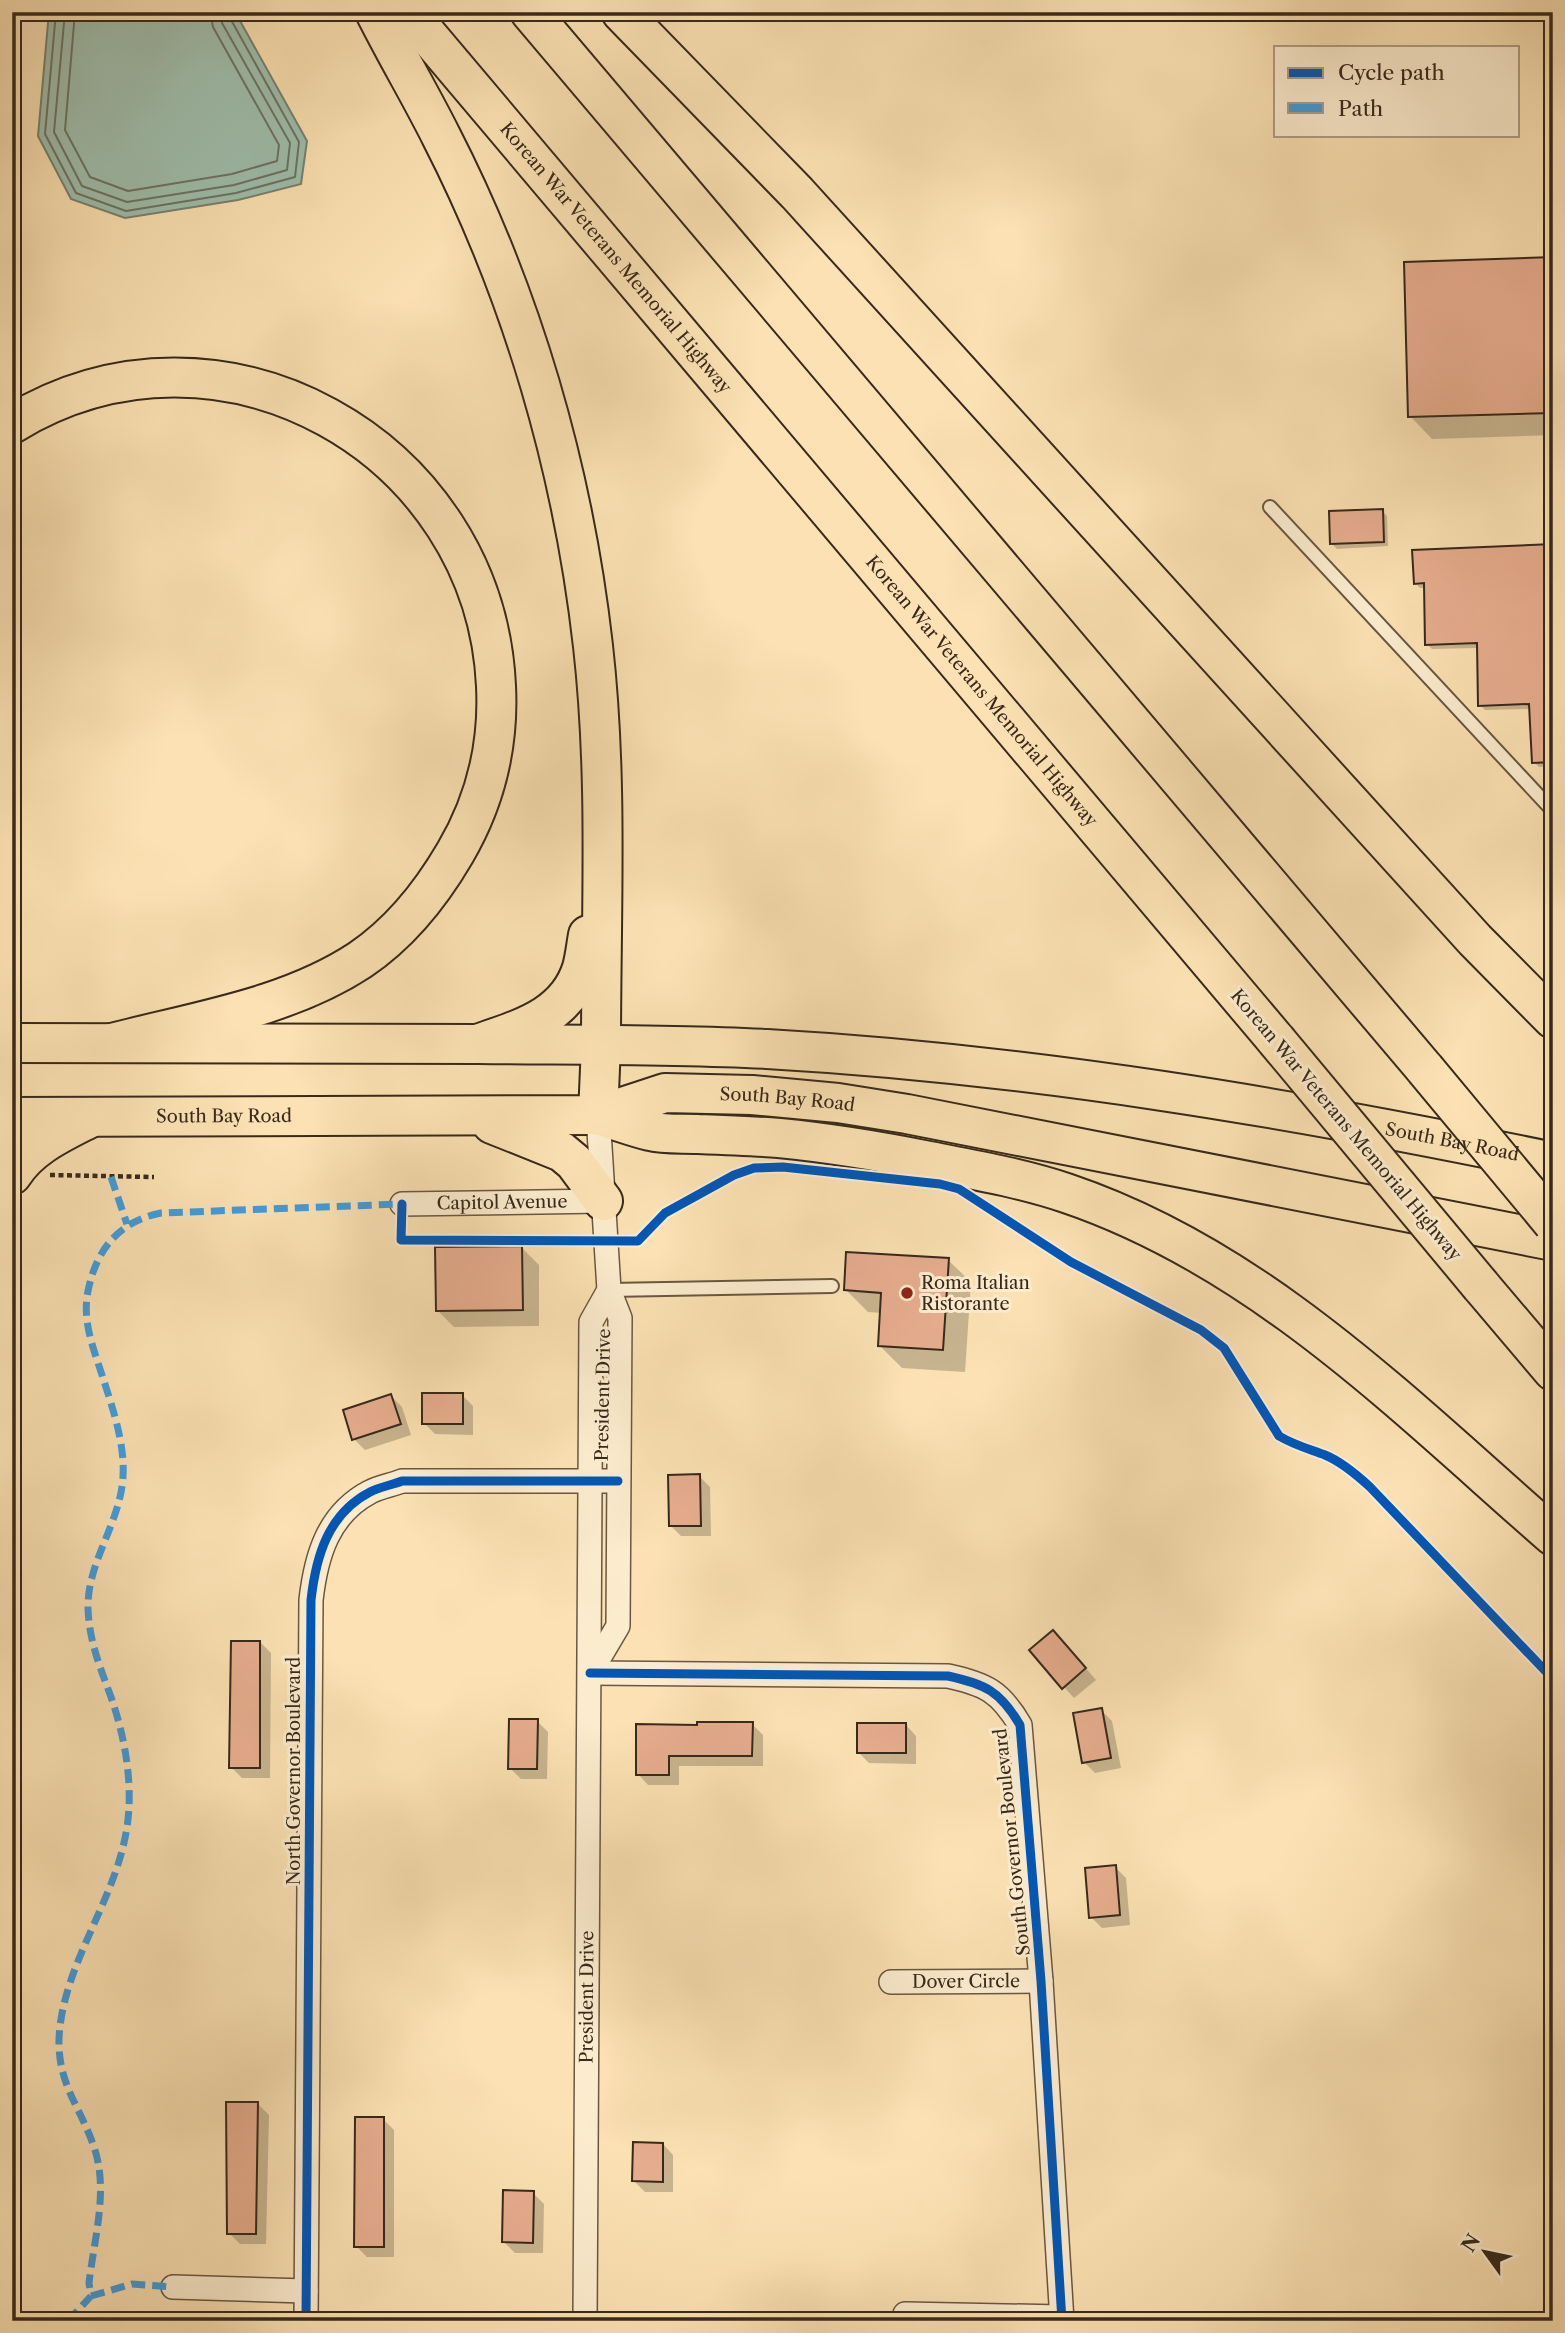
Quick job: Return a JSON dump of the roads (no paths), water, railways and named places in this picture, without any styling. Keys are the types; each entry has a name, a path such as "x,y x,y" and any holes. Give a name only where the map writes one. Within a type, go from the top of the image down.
{"highway":[{"path":"375,12 442,137 478,218 524,335 544,396 571,512 593,646 601,741 601,1045 598,1115 652,1132 780,1138 858,1147 1016,1179 1067,1194 1119,1215 1231,1271 1292,1313 1354,1362 1553,1536"},
{"name":"Korean War Veterans Memorial Highway","path":"408,12 1553,1371"},
{"path":"530,12 1553,1223"},
{"path":"621,12 797,193 1475,940 1553,1019"},
{"path":"12,424 67,397 102,386 178,377 218,381 255,389 286,398 330,418 362,438 394,465 421,492 442,520 459,545 478,589 495,659 495,742 485,788 467,833 422,904 363,958 330,978 255,1007 113,1042"},
{"path":"477,1044 540,1020 566,998 582,968 601,872"},
{"name":"South Bay Road","path":"12,1044 477,1044 782,1050 967,1065 1077,1079 1281,1109 1553,1162"},
{"name":"South Bay Road","path":"12,1117 598,1115 665,1093 752,1095 838,1103 1071,1145 1553,1241"},
{"path":"467,1115 562,1152 574,1162 603,1200"},
{"path":"15,1170 50,1140 92,1117"}],"street":[{"name":"President Drive","path":"590,1673 618,1626 620,1318 609,1290 598,1115"},
{"name":"Capitol Avenue","path":"402,1205 603,1200"},
{"name":"President Drive","path":"585,2321 591,1322 609,1290"},
{"name":"North Governor Boulevard","path":"306,2321 311,1600 314,1571 322,1545 333,1524 348,1507 371,1492 402,1481 618,1481"},
{"name":"South Governor Boulevard","path":"590,1673 948,1676 992,1689 1007,1703 1020,1725 1041,1981 1062,2319"},
{"name":"Dover Circle","path":"891,1982 1041,1981"},
{"path":"173,2287 306,2291"},
{"path":"905,2314 1062,2319"}],"lane":[{"path":"1270,507 1553,811"},
{"path":"609,1290 832,1286"}],"water":[{"path":"49,12 235,12 307,141 301,184 238,200 125,218 71,199 38,136"}],"place":[{"name":"Roma Italian Ristorante","path":"907,1293"}]}
